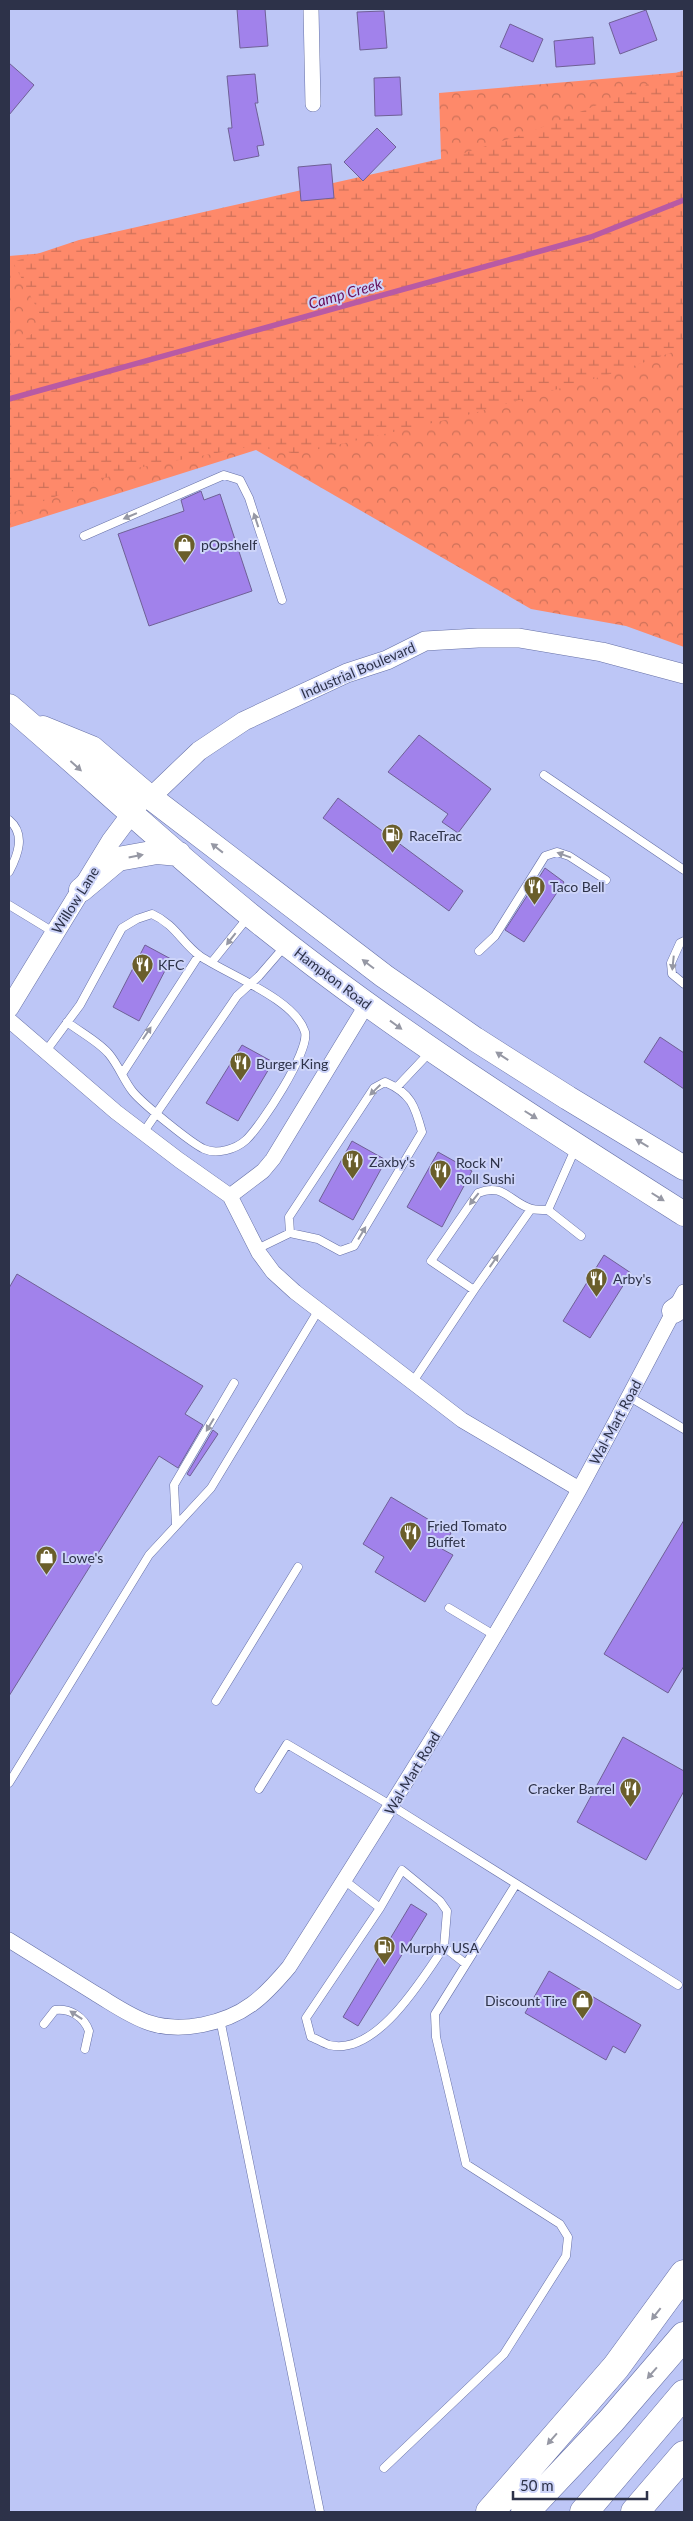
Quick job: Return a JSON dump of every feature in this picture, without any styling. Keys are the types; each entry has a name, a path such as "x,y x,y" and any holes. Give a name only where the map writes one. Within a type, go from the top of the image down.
{"highway":[{"path":"490,2512 616,2367 684,2274"},
{"path":"525,2512 611,2421 684,2336"},
{"path":"584,2512 684,2394"},
{"path":"635,2512 684,2455"}],"main road":[{"name":"Hampton Road","path":"9,706 131,814 250,915 367,1004 432,1050 684,1214"},
{"path":"27,722 92,748 148,796 384,976 475,1039 684,1168"},
{"path":"81,890 118,859 157,852 179,854"}],"street":[{"path":"311,9 313,104"},
{"name":"Industrial Boulevard","path":"148,796 199,751 244,721 347,673 387,660 425,641 519,638 602,652 684,674"},
{"name":"Willow Lane","path":"9,1008 81,890 131,814 148,796"},
{"path":"230,1196 263,1171 273,1159 367,1004"},
{"path":"9,1020 143,1133 230,1196 257,1249 273,1272 318,1311 462,1420 579,1489"},
{"name":"Wal-Mart Road","path":"9,1940 128,2013 149,2023 186,2026 220,2019 251,2005 283,1974 392,1806 579,1489 628,1396 681,1302"}],"lane":[{"path":"84,536 224,475 240,480 249,498 282,600"},
{"path":"544,775 684,870"},
{"path":"9,820 16,830 19,844 16,859 9,872"},
{"path":"479,951 495,936 545,856 556,852 569,856 606,880"},
{"path":"9,906 55,933"},
{"path":"46,1051 67,1022 80,1005 122,928 137,919 152,914 168,921 199,955 251,983 299,1018 306,1034 301,1055 273,1105 246,1140 226,1151 205,1150 157,1114 134,1093 108,1053 67,1022"},
{"path":"212,962 250,915"},
{"path":"684,941 680,943 671,963 672,974 684,984"},
{"path":"143,1133 237,996 287,943"},
{"path":"122,1074 199,955"},
{"path":"397,1087 432,1050"},
{"path":"257,1249 290,1233 318,1239 340,1251 354,1246 422,1132 411,1100 397,1087 385,1082 374,1088 289,1216 290,1233"},
{"path":"548,1210 577,1145"},
{"path":"474,1290 431,1261 478,1193 488,1188 501,1191 531,1209 548,1210 581,1236"},
{"path":"412,1383 531,1209"},
{"path":"9,1782 149,1555 211,1488 318,1311"},
{"path":"176,1525 174,1485 234,1384"},
{"path":"628,1396 684,1429"},
{"path":"216,1701 298,1567"},
{"path":"449,1608 494,1635"},
{"path":"259,1788 287,1744 392,1806 678,1985"},
{"path":"402,1870 440,1901 447,1911 444,1947 410,1996 381,2029 356,2043 330,2045 311,2037 306,2018 380,1908 402,1870"},
{"path":"344,1880 380,1908"},
{"path":"384,2468 504,2354 566,2256 568,2237 560,2224 466,2164 436,2036 435,2014 516,1884"},
{"path":"444,1947 466,1964"},
{"path":"44,2024 55,2010 62,2009 72,2012 87,2025 89,2032 85,2049"},
{"path":"220,2019 320,2512"}],"green space":[{"path":"684,70 684,348 614,373 467,415 297,454 254,446 126,470 9,514 9,351 45,324 13,262 79,240 458,155 530,132"},
{"path":"684,72 684,647 626,626 531,609 256,450 9,528 9,256 443,220 439,93"}],"building":[{"path":"237,9 265,9 268,46 240,48"},
{"path":"646,10 657,40 620,54 609,23"},
{"path":"384,11 387,48 360,50 357,12"},
{"path":"510,24 543,39 533,62 500,47"},
{"path":"593,37 595,64 556,67 554,41"},
{"path":"9,63 34,85 9,115"},
{"path":"255,74 258,103 255,103 264,145 257,146 259,156 234,161 228,128 232,128 227,76"},
{"path":"400,77 402,115 375,116 374,78"},
{"path":"377,128 396,147 363,181 344,162"},
{"path":"331,164 334,198 301,201 298,167"},
{"name":"pOpshelf","path":"201,491 204,500 220,494 252,591 149,626 118,534 184,511 181,500"},
{"path":"419,735 491,789 458,833 442,822 448,814 388,772"},
{"name":"RaceTrac","path":"338,798 463,891 449,911 323,818"},
{"name":"Taco Bell","path":"545,868 564,882 524,942 505,930"},
{"name":"KFC","path":"145,945 171,959 139,1021 113,1007"},
{"path":"660,1037 684,1053 684,1089 644,1062"},
{"name":"Burger King","path":"242,1045 273,1062 238,1121 206,1103"},
{"name":"Zaxby's","path":"352,1141 386,1160 353,1220 319,1201"},
{"name":"Rock N' Roll Sushi","path":"438,1152 472,1171 442,1227 407,1207"},
{"name":"Arby's","path":"604,1255 631,1273 590,1338 563,1321"},
{"name":"Lowe's","path":"17,1274 203,1386 185,1414 203,1425 178,1468 159,1456 9,1696 9,1288"},
{"path":"213,1430 218,1434 190,1476 187,1474"},
{"name":"Fried Tomato Buffet","path":"391,1497 451,1533 442,1549 453,1555 425,1602 375,1572 384,1557 363,1544"},
{"path":"684,1520 684,1666 668,1693 604,1654"},
{"name":"Cracker Barrel","path":"623,1737 684,1771 684,1791 646,1860 577,1822"},
{"name":"Murphy USA","path":"411,1904 427,1914 358,2026 343,2017"},
{"name":"Discount Tire","path":"549,1971 641,2025 625,2053 613,2046 606,2060 525,2013"}],"waterway":[{"name":"Camp Creek","path":"9,399 591,237 684,200"}],"place":[{"name":"pOpshelf","path":"185,563"},
{"name":"RaceTrac","path":"393,854"},
{"name":"Taco Bell","path":"534,905"},
{"name":"KFC","path":"142,983"},
{"name":"Burger King","path":"240,1082"},
{"name":"Zaxby's","path":"353,1180"},
{"name":"Rock N' Roll Sushi","path":"440,1189"},
{"name":"Arby's","path":"597,1297"},
{"name":"Fried Tomato Buffet","path":"411,1552"},
{"name":"Lowe's","path":"46,1576"},
{"name":"Cracker Barrel","path":"631,1807"},
{"name":"Murphy USA","path":"384,1966"},
{"name":"Discount Tire","path":"583,2019"}]}
